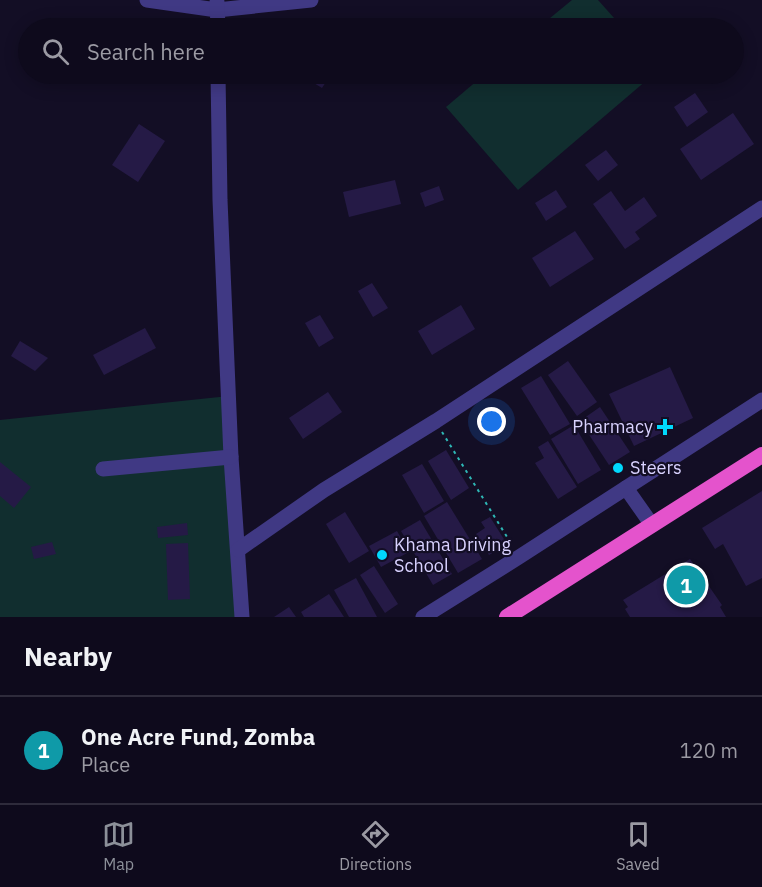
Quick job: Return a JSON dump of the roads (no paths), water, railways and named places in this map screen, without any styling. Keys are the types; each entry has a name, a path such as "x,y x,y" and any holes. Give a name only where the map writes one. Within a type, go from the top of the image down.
{"highway":[{"path":"507,617 762,455"}],"street":[{"path":"147,0 217,5 311,0"},
{"path":"218,84 220,201 231,457 242,617"},
{"path":"238,550 324,490 436,421 762,208"},
{"path":"423,617 762,400"},
{"path":"103,469 231,457"},
{"path":"626,488 652,525"}],"place":[{"name":"Pharmacy","path":"665,427"},
{"name":"Steers","path":"618,468"},
{"name":"Khama Driving School","path":"382,555"},
{"name":"One Acre Fund, Zomba","path":"686,585"}]}
